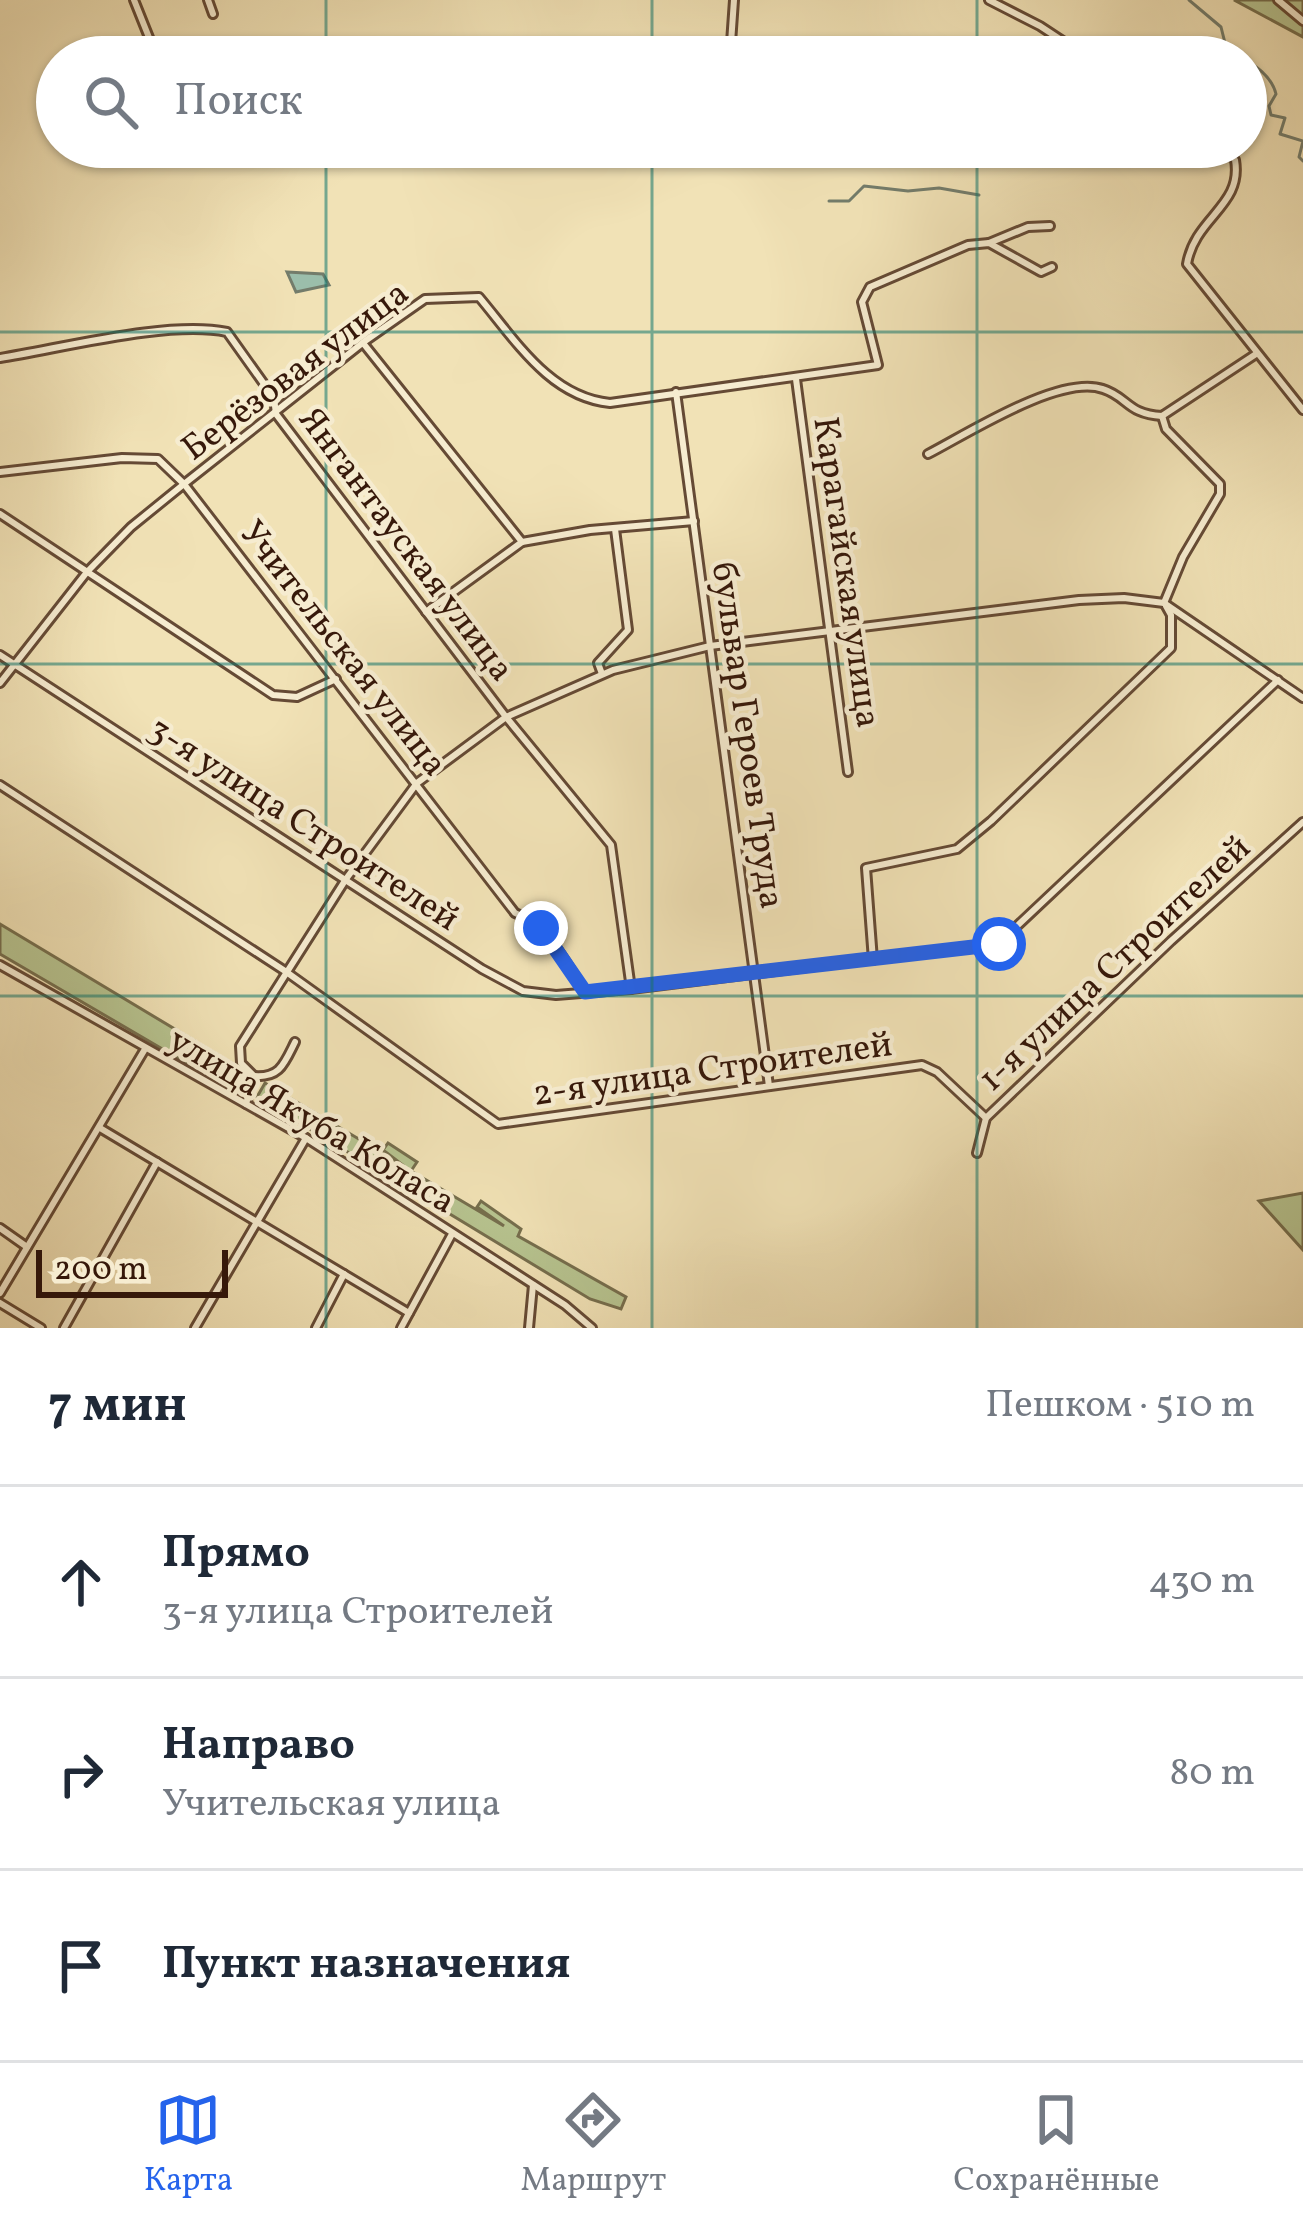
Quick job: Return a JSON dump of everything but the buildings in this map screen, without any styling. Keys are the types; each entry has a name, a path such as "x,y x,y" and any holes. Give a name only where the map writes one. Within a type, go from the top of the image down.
{"street":[{"path":"134,0 148,36"},
{"path":"208,0 213,14"},
{"path":"731,36 734,0"},
{"path":"989,0 1055,36"},
{"path":"1278,0 1303,21"},
{"path":"1235,168 1235,185 1192,239 1187,264 1303,410"},
{"path":"989,243 1028,227 1050,226"},
{"path":"989,243 1041,272 1052,267"},
{"name":"Берёзовая улица","path":"0,683 87,572 131,527 425,299 479,297 548,377 585,400 610,403 878,365 862,302 870,287 968,245 989,243"},
{"name":"Янгантауская улица","path":"0,358 85,342 208,328 227,332 274,398 276,414 506,717 611,845 631,989"},
{"path":"363,343 522,542"},
{"path":"928,454 1057,391 1103,388 1143,415 1162,416 1256,354"},
{"name":"Карагайская улица","path":"796,380 848,772"},
{"name":"бульвар Героев Труда","path":"676,392 769,1086"},
{"path":"1162,416 1166,429 1220,484 1220,494 1164,603"},
{"name":"Учительская улица","path":"0,472 122,458 158,459 184,484 514,913 541,928 585,992"},
{"path":"0,514 274,695 297,697 336,680"},
{"path":"426,611 522,542 694,521"},
{"path":"602,674 598,663 628,630 615,529"},
{"path":"295,1042 280,1072 271,1077 254,1076 241,1064 240,1046 285,971 417,783 506,717 602,674 710,646 1079,599 1124,598 1164,603 1303,698"},
{"path":"873,960 866,868 957,849 991,821 1171,648 1171,615 1164,603"},
{"name":"3-я улица Строителей","path":"0,656 523,992 631,989 999,944 1278,680"},
{"path":"0,785 285,971"},
{"name":"1-я улица Строителей","path":"977,1153 986,1118 1303,822"},
{"name":"улица Якуба Коласа","path":"0,965 306,1138 592,1328"},
{"name":"2-я улица Строителей","path":"285,971 498,1124 922,1065 937,1072 986,1118"},
{"path":"0,1293 145,1049"},
{"path":"246,1104 254,1076"},
{"path":"100,1128 409,1313"},
{"path":"195,1328 306,1138"},
{"path":"64,1328 157,1162"},
{"path":"0,1228 27,1247"},
{"path":"401,1328 452,1234"},
{"path":"316,1328 344,1274"},
{"path":"529,1328 533,1286"},
{"path":"0,1303 41,1328"}],"green space":[{"path":"1234,0 1303,0 1303,37"},
{"path":"0,924 238,1067 241,1095 0,954"},
{"path":"265,1083 404,1166 383,1150 388,1143 417,1162 411,1171 504,1226 477,1207 481,1201 521,1229 518,1236 626,1297 621,1309 590,1299 257,1097"},
{"path":"1303,1193 1303,1250 1259,1201"}],"shaded area":[{"path":"287,272 323,274 329,285 296,292"}],"waterway":[{"path":"1189,0 1221,27 1223,36"},
{"path":"1267,77 1276,94 1269,106 1271,115 1285,118 1280,134 1303,141 1299,157 1303,161"},
{"path":"829,201 849,201 864,186 908,191 939,188 979,195"}],"route":[{"path":"541,928 585,992 999,944"}]}
